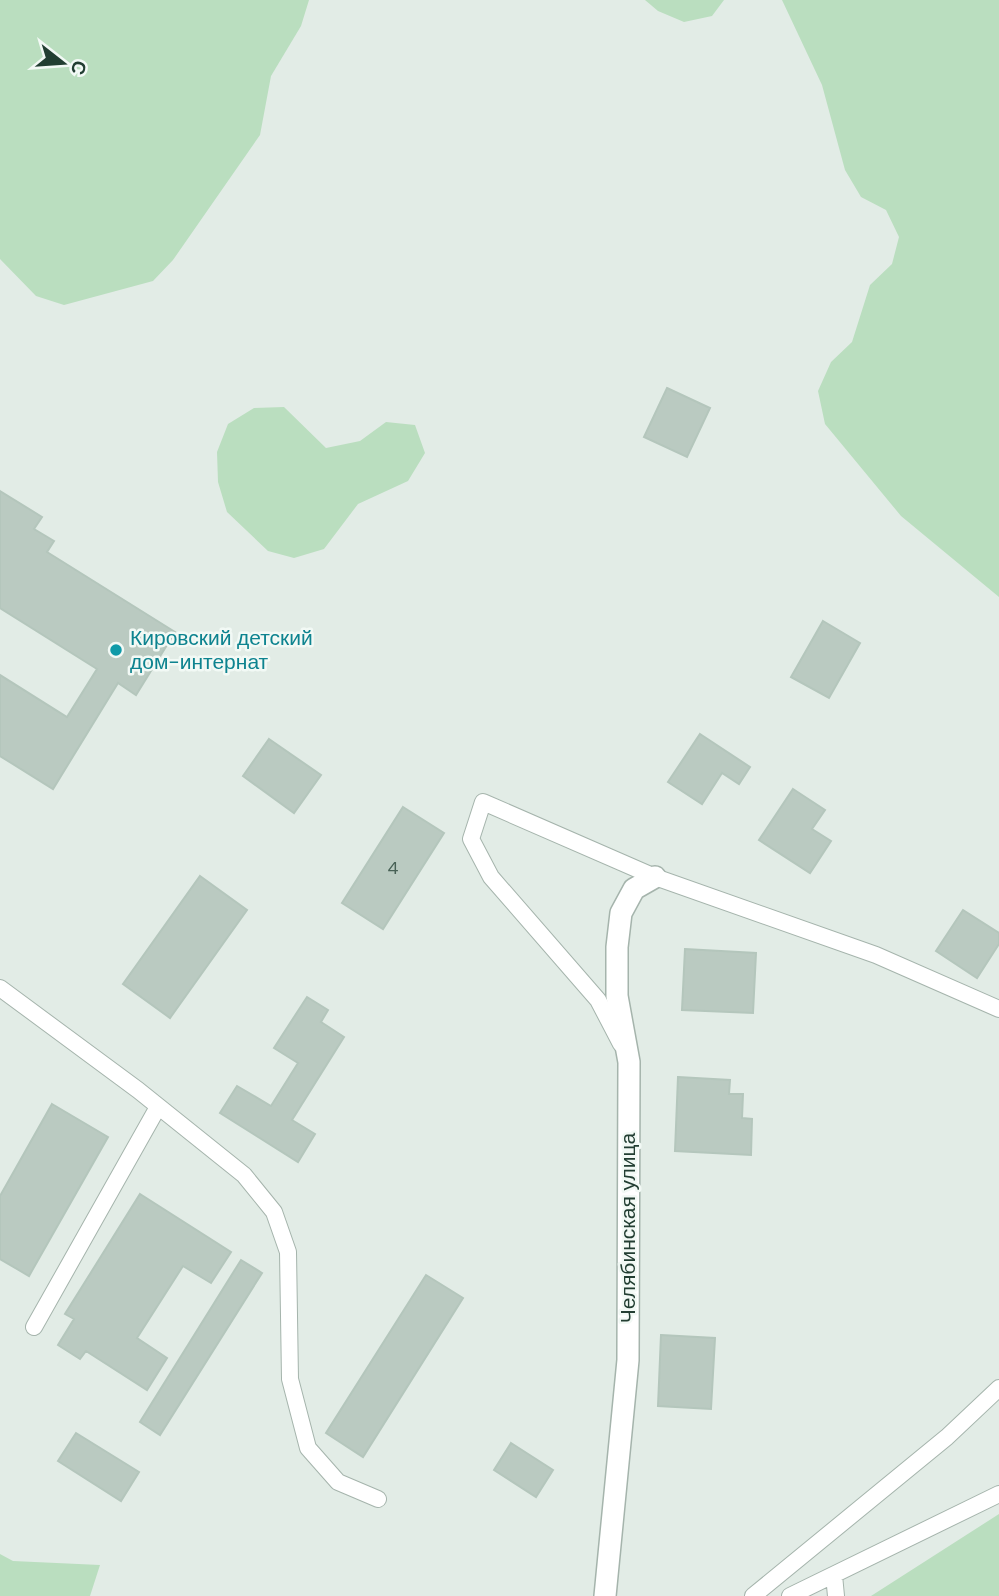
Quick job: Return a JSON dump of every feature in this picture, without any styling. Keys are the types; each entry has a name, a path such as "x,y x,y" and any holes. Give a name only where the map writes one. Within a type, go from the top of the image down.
{"street":[{"name":"Челябинская улица","path":"605,1596 628,1360 629,1062 617,996 617,947 621,912 634,889 655,877"}],"lane":[{"path":"629,1062 598,1000 491,877 471,839 483,802 655,877 876,955 999,1009"},
{"path":"0,988 244,1175 274,1212 288,1252 290,1379 308,1448 338,1482 378,1499"},
{"path":"34,1327 158,1107"},
{"path":"752,1596 947,1437 999,1388"},
{"path":"790,1596 999,1494"},
{"path":"834,1574 836,1596"}],"green space":[{"path":"0,0 309,0 301,26 271,76 260,135 173,260 153,281 64,305 36,296 0,259"},
{"path":"645,0 724,0 712,16 684,22 658,11"},
{"path":"782,0 999,0 999,597 901,516 825,424 818,391 831,362 852,342 870,285 892,264 899,237 886,210 861,197 845,170 822,85"},
{"path":"284,407 326,448 360,441 386,422 415,425 425,453 408,481 358,504 324,549 294,558 268,551 227,512 218,482 217,452 228,424 254,408"},
{"path":"999,1514 999,1596 871,1596"},
{"path":"0,1554 13,1561 100,1565 90,1596 0,1596"}],"building":[{"path":"667,388 710,408 687,457 644,437"},
{"name":"Кировский детский дом-интернат","path":"0,491 42,517 34,529 54,541 47,552 175,632 136,695 118,683 53,789 0,756 0,675 67,717 97,669 0,608"},
{"path":"823,621 860,643 829,698 791,677"},
{"path":"700,734 750,767 739,784 722,773 702,804 668,782"},
{"path":"269,739 321,775 294,813 243,776"},
{"path":"793,789 825,810 812,829 831,841 810,873 759,840"},
{"path":"403,807 444,833 383,929 342,903"},
{"path":"200,876 247,910 170,1018 123,984"},
{"path":"963,910 999,933 999,944 977,978 936,951"},
{"path":"685,949 756,953 753,1013 682,1010"},
{"path":"307,997 328,1010 321,1022 344,1037 292,1120 315,1134 298,1162 220,1113 237,1086 271,1106 298,1063 274,1048"},
{"path":"678,1077 730,1080 729,1094 743,1094 742,1118 752,1119 751,1155 675,1151"},
{"path":"52,1104 108,1137 29,1276 0,1259 0,1196"},
{"path":"140,1194 231,1252 211,1283 183,1266 137,1338 167,1358 147,1390 86,1351 80,1359 58,1345 74,1319 65,1314"},
{"path":"241,1260 262,1273 160,1435 140,1422"},
{"path":"426,1275 463,1298 363,1457 326,1433"},
{"path":"661,1335 715,1338 711,1409 658,1406"},
{"path":"76,1433 139,1472 121,1501 58,1461"},
{"path":"511,1443 553,1470 536,1497 494,1470"}],"place":[{"name":"Кировский детский дом-интернат","path":"116,650"}]}
